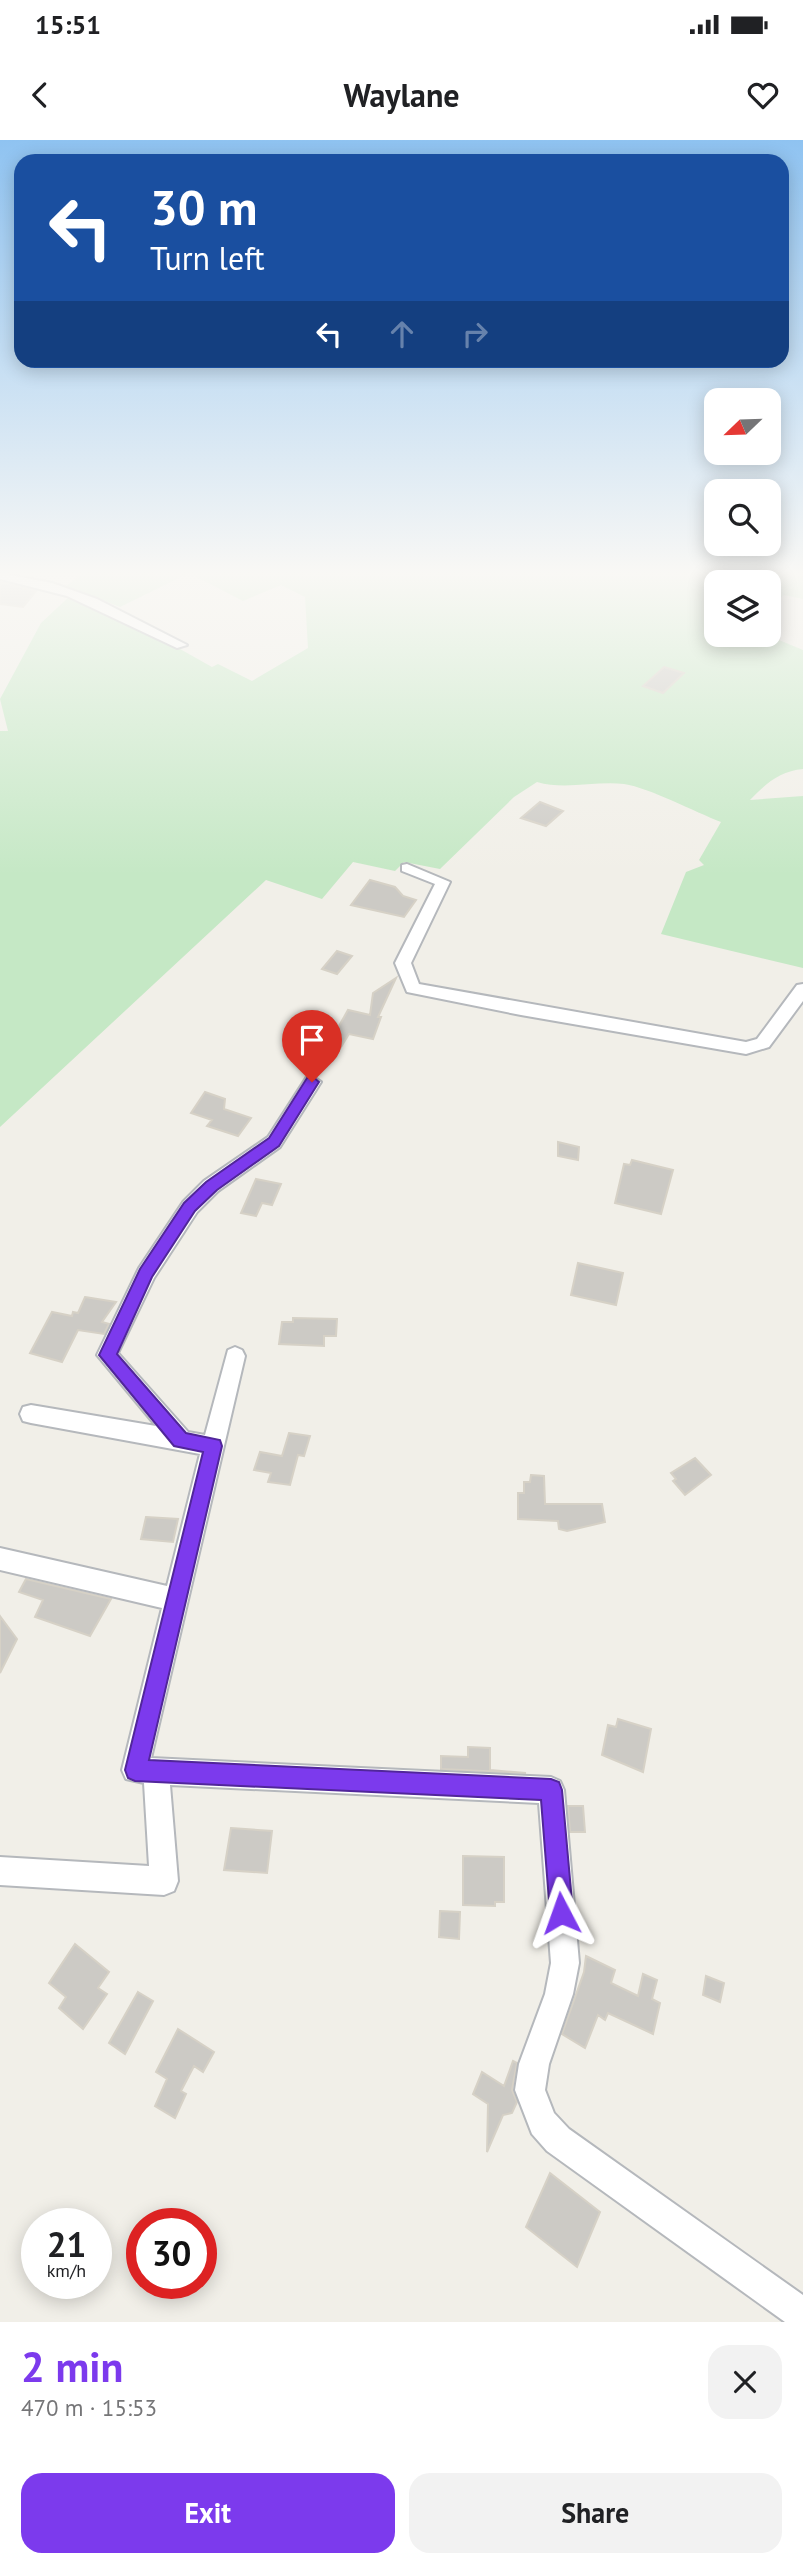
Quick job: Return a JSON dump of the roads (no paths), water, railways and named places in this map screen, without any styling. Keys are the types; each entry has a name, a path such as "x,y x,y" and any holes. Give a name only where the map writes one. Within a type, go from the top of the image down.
{"street":[{"path":"407,868 443,882 403,963 413,988 746,1048 763,1043 803,989"},
{"path":"181,1440 107,1355 146,1274 190,1207 211,1186 274,1142 312,1082"},
{"path":"235,1356 135,1770 551,1790 565,1963 559,1994 534,2064 530,2090 543,2123 558,2140 803,2315"},
{"path":"31,1414 213,1446"},
{"path":"0,1559 176,1600"},
{"path":"0,1871 164,1881 156,1771"}]}
